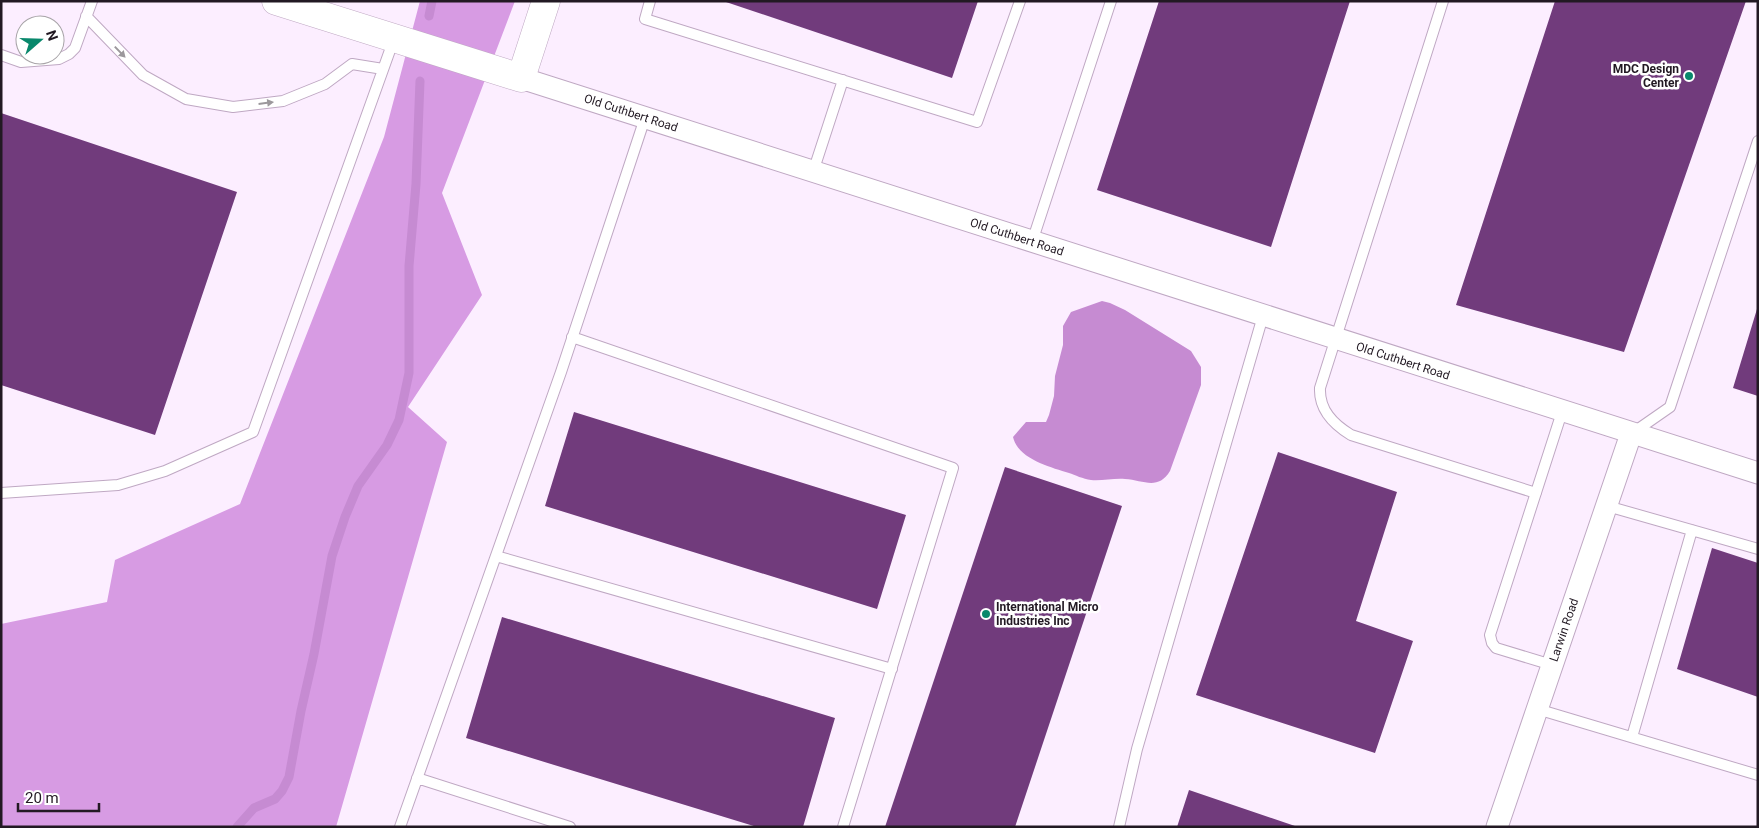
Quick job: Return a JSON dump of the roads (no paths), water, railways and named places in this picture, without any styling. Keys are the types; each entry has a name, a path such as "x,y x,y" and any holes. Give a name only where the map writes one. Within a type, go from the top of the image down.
{"street":[{"name":"Old Cuthbert Road","path":"276,1 1758,473"},
{"path":"521,78 546,1"},
{"name":"Larwin Road","path":"1496,827 1631,434"}],"lane":[{"path":"1,55 21,62 59,59 69,54 75,48 92,1"},
{"path":"650,1 645,19 976,122 1020,1"},
{"path":"1032,242 1111,1"},
{"path":"1443,1 1320,388 1319,397 1323,408 1338,427 1351,435 1536,493"},
{"path":"86,16 143,75 186,99 233,107 283,101 325,84 352,64 383,69"},
{"path":"1,493 118,485 165,471 253,432 394,38"},
{"path":"813,172 842,80"},
{"path":"400,827 572,337 644,118"},
{"path":"1631,434 1670,407 1758,141"},
{"path":"1119,827 1137,749 1263,316"},
{"path":"572,337 953,468 843,827"},
{"path":"1552,666 1496,648 1492,643 1490,635 1562,412"},
{"path":"1607,506 1758,549"},
{"path":"1632,737 1692,530"},
{"path":"496,556 892,668"},
{"path":"1537,709 1758,775"},
{"path":"418,778 570,827"}],"waterway":[{"path":"429,16 432,1"},
{"path":"237,827 254,808 275,799 282,791 289,777 332,556 358,486 387,445 399,420 409,373 409,266 416,184 420,81"}],"place":[{"name":"MDC Design Center","path":"1689,76"},
{"name":"International Micro Industries Inc","path":"986,614"}]}
